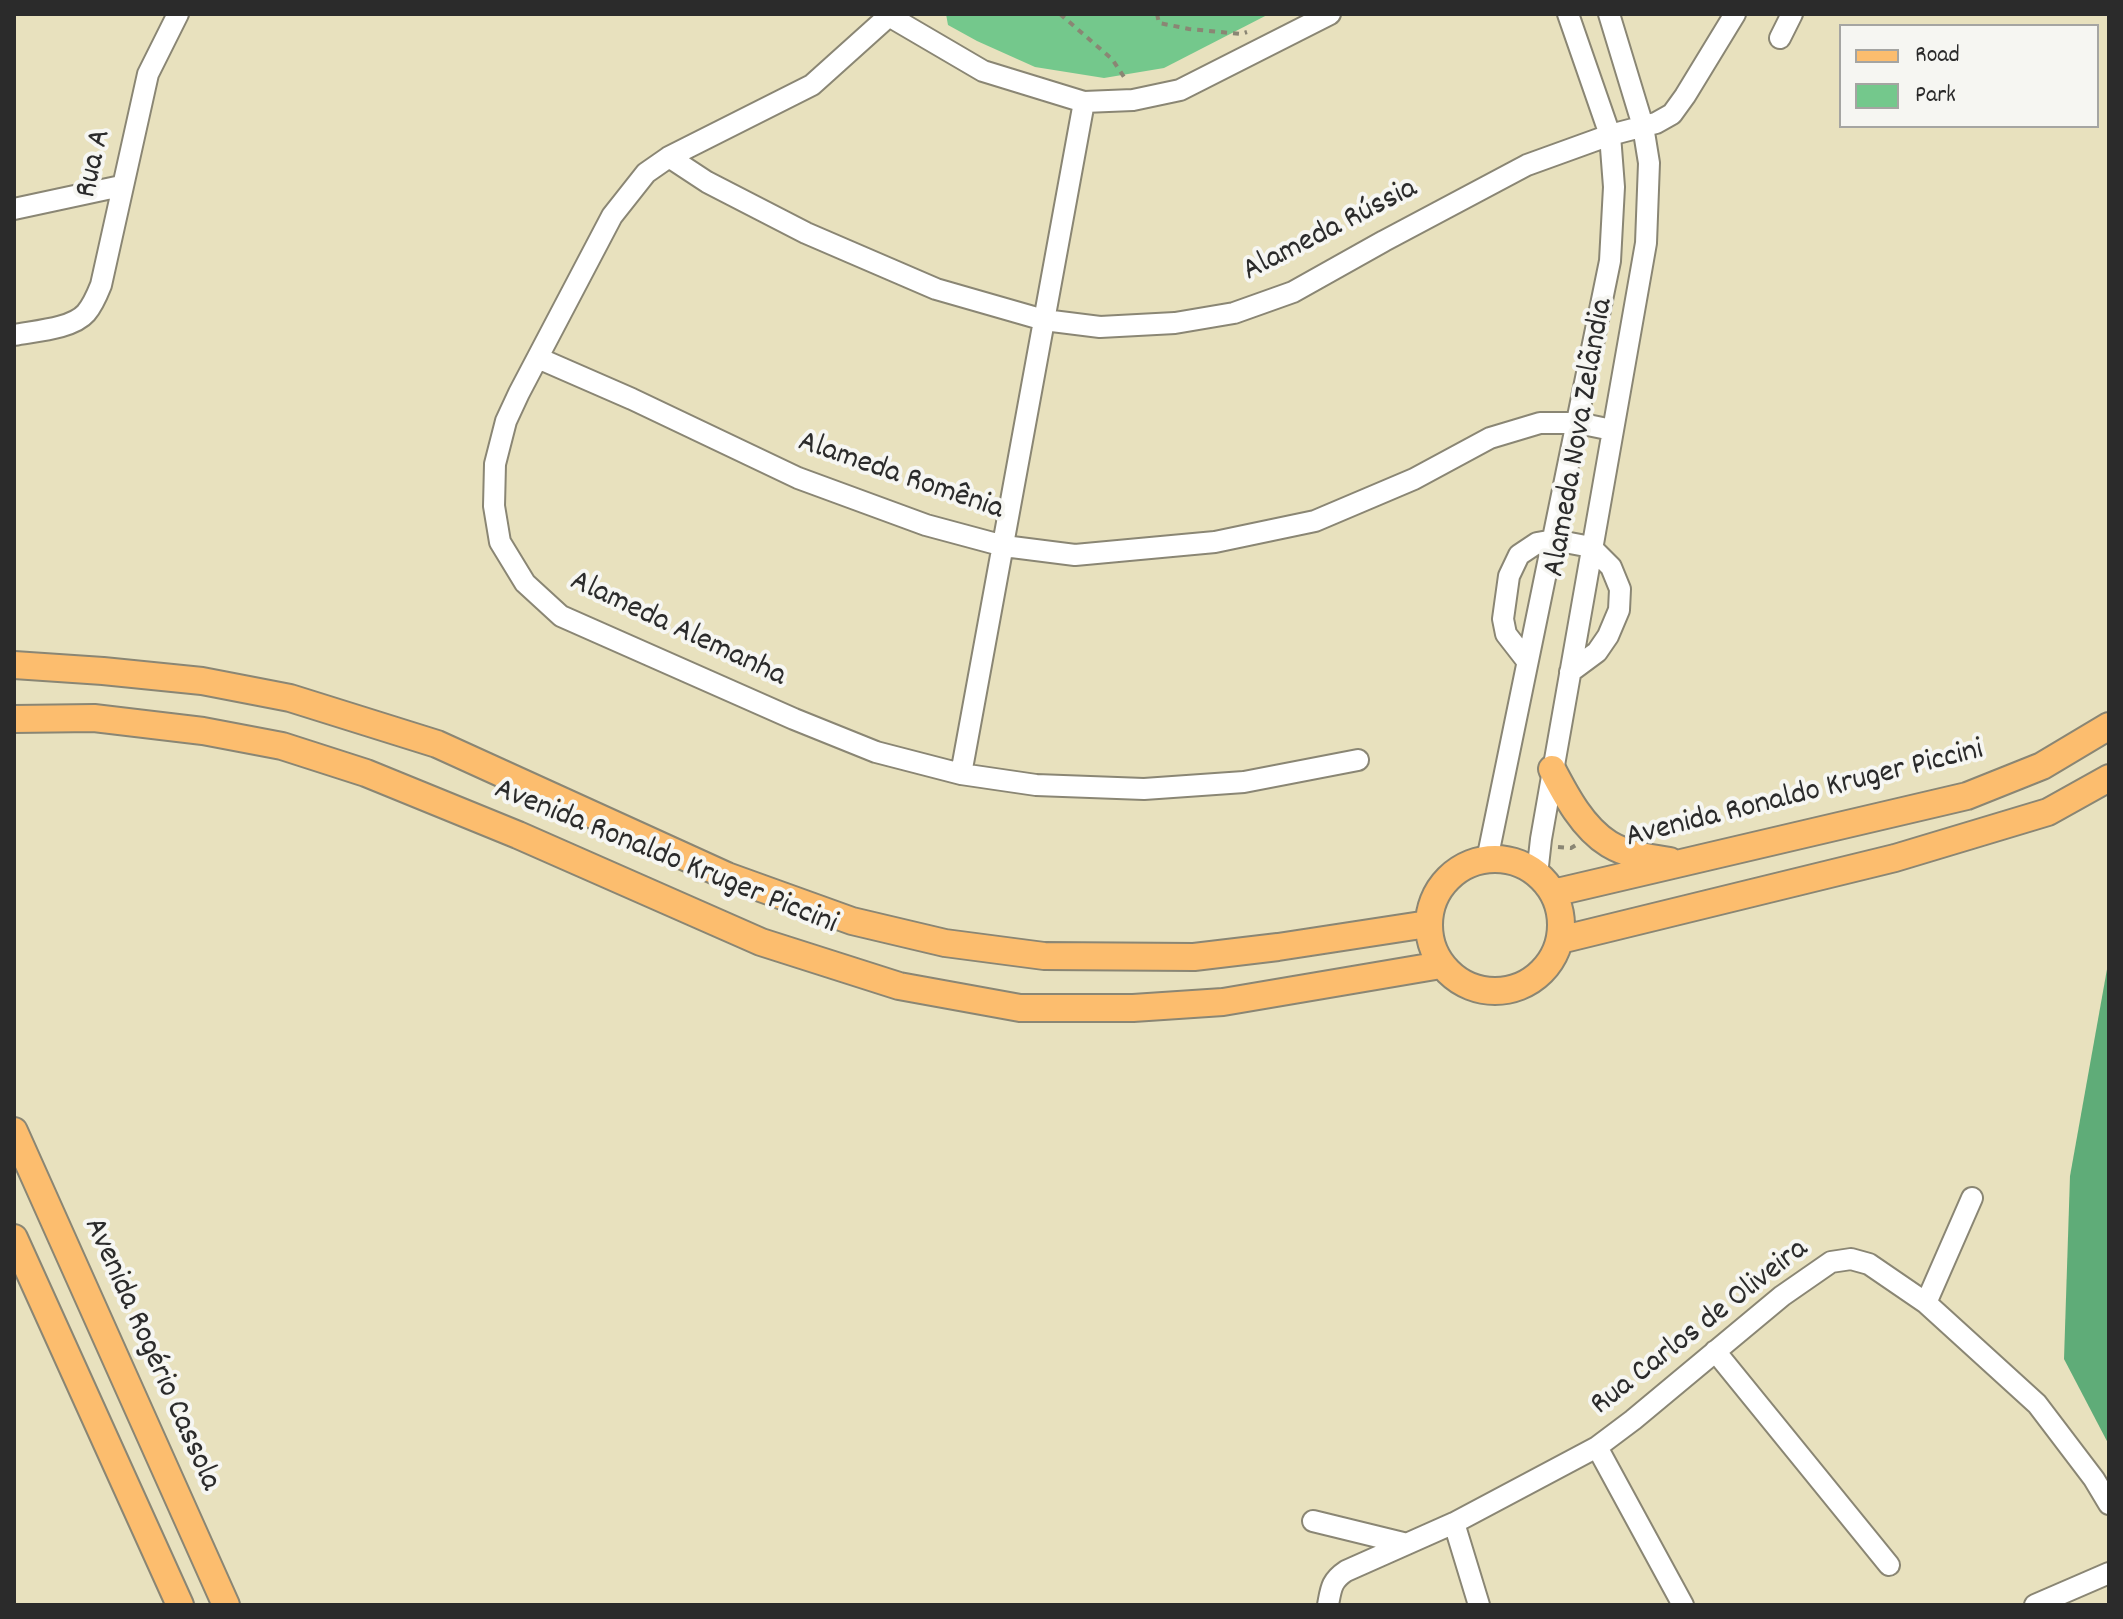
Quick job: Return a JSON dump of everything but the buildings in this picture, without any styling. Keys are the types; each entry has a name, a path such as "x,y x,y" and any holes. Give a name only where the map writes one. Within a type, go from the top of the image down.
{"main road":[{"name":"Avenida Ronaldo Kruger Piccini","path":"14,665 202,681 290,698 437,744 727,876 852,921 945,943 1044,956 1194,957 1428,924"},
{"name":"Avenida Ronaldo Kruger Piccini","path":"14,719 94,718 203,731 282,746 380,779 518,835 761,942 899,986 1020,1008 1133,1008 1223,1002 1441,965"},
{"name":"Avenida Ronaldo Kruger Piccini","path":"1545,884 1681,863 1967,796 2042,766 2109,726"},
{"path":"1552,769 1565,795 1593,831 1609,844 1630,853 1681,863"},
{"path":"1560,940 1895,858 2048,812 2109,778"},
{"path":"1505,860 1522,865 1545,884 1559,908 1560,940 1552,960 1538,976 1519,987 1497,992 1476,989 1456,980 1441,965 1431,945 1428,924 1436,893 1458,870 1472,863 1505,860"},
{"name":"Avenida Rogério Cassola","path":"14,1131 226,1605"},
{"path":"14,1238 180,1605"}],"street":[{"name":"Rua A","path":"14,335 72,323 84,316 92,305 101,285 148,74 178,14"},
{"path":"890,15 983,71 1084,102 1138,99 1180,90 1330,14"},
{"name":"Alameda Nova Zelãndia","path":"1487,860 1610,261 1614,187 1610,135 1568,14"},
{"name":"Alameda Nova Zelãndia","path":"1545,884 1540,846 1552,769 1646,243 1649,163 1643,126 1609,14"},
{"name":"Alameda Rússia","path":"669,157 707,182 806,233 936,289 1044,320 1100,327 1175,323 1234,313 1293,292 1527,165 1610,135 1656,123 1672,114 1735,14"},
{"path":"1780,38 1792,14"},
{"name":"Alameda Alemanha","path":"890,15 812,85 669,157 646,173 612,216 506,421 495,464 494,506 500,542 525,583 561,616 794,719 876,752 961,774 1036,785 1144,789 1244,782 1358,760"},
{"path":"961,774 1084,102"},
{"path":"14,209 121,186"},
{"name":"Alameda Romênia","path":"538,358 798,478 926,525 1004,546 1075,555 1215,542 1315,521 1414,479 1490,438 1540,423 1578,423 1612,430"},
{"path":"1527,661 1506,634 1503,619 1509,576 1519,555 1537,543 1554,540 1591,547 1611,567 1620,589 1619,610 1597,652 1570,672"},
{"path":"1926,1303 1972,1198"},
{"name":"Rua Carlos de Oliveira","path":"1328,1605 1337,1577 1346,1571 1454,1523 1597,1447 1782,1296 1831,1262 1851,1259 1869,1264 1926,1303 2037,1404 2094,1479 2109,1504"},
{"path":"1715,1351 1889,1565"},
{"path":"1597,1447 1683,1605"},
{"path":"1313,1521 1407,1544"},
{"path":"1454,1523 1479,1605"},
{"path":"2035,1605 2109,1573"}],"path":[{"path":"1060,14 1112,59 1138,99"},
{"path":"1148,14 1159,23 1189,29 1241,34 1253,31"},
{"path":"1157,14 1159,23"},
{"path":"1540,846 1571,848 1593,831"}],"green space":[{"path":"946,14 1269,14 1164,68 1104,78 1035,67 948,25"},
{"path":"2109,958 2109,1445 2064,1359 2070,1176"}]}
